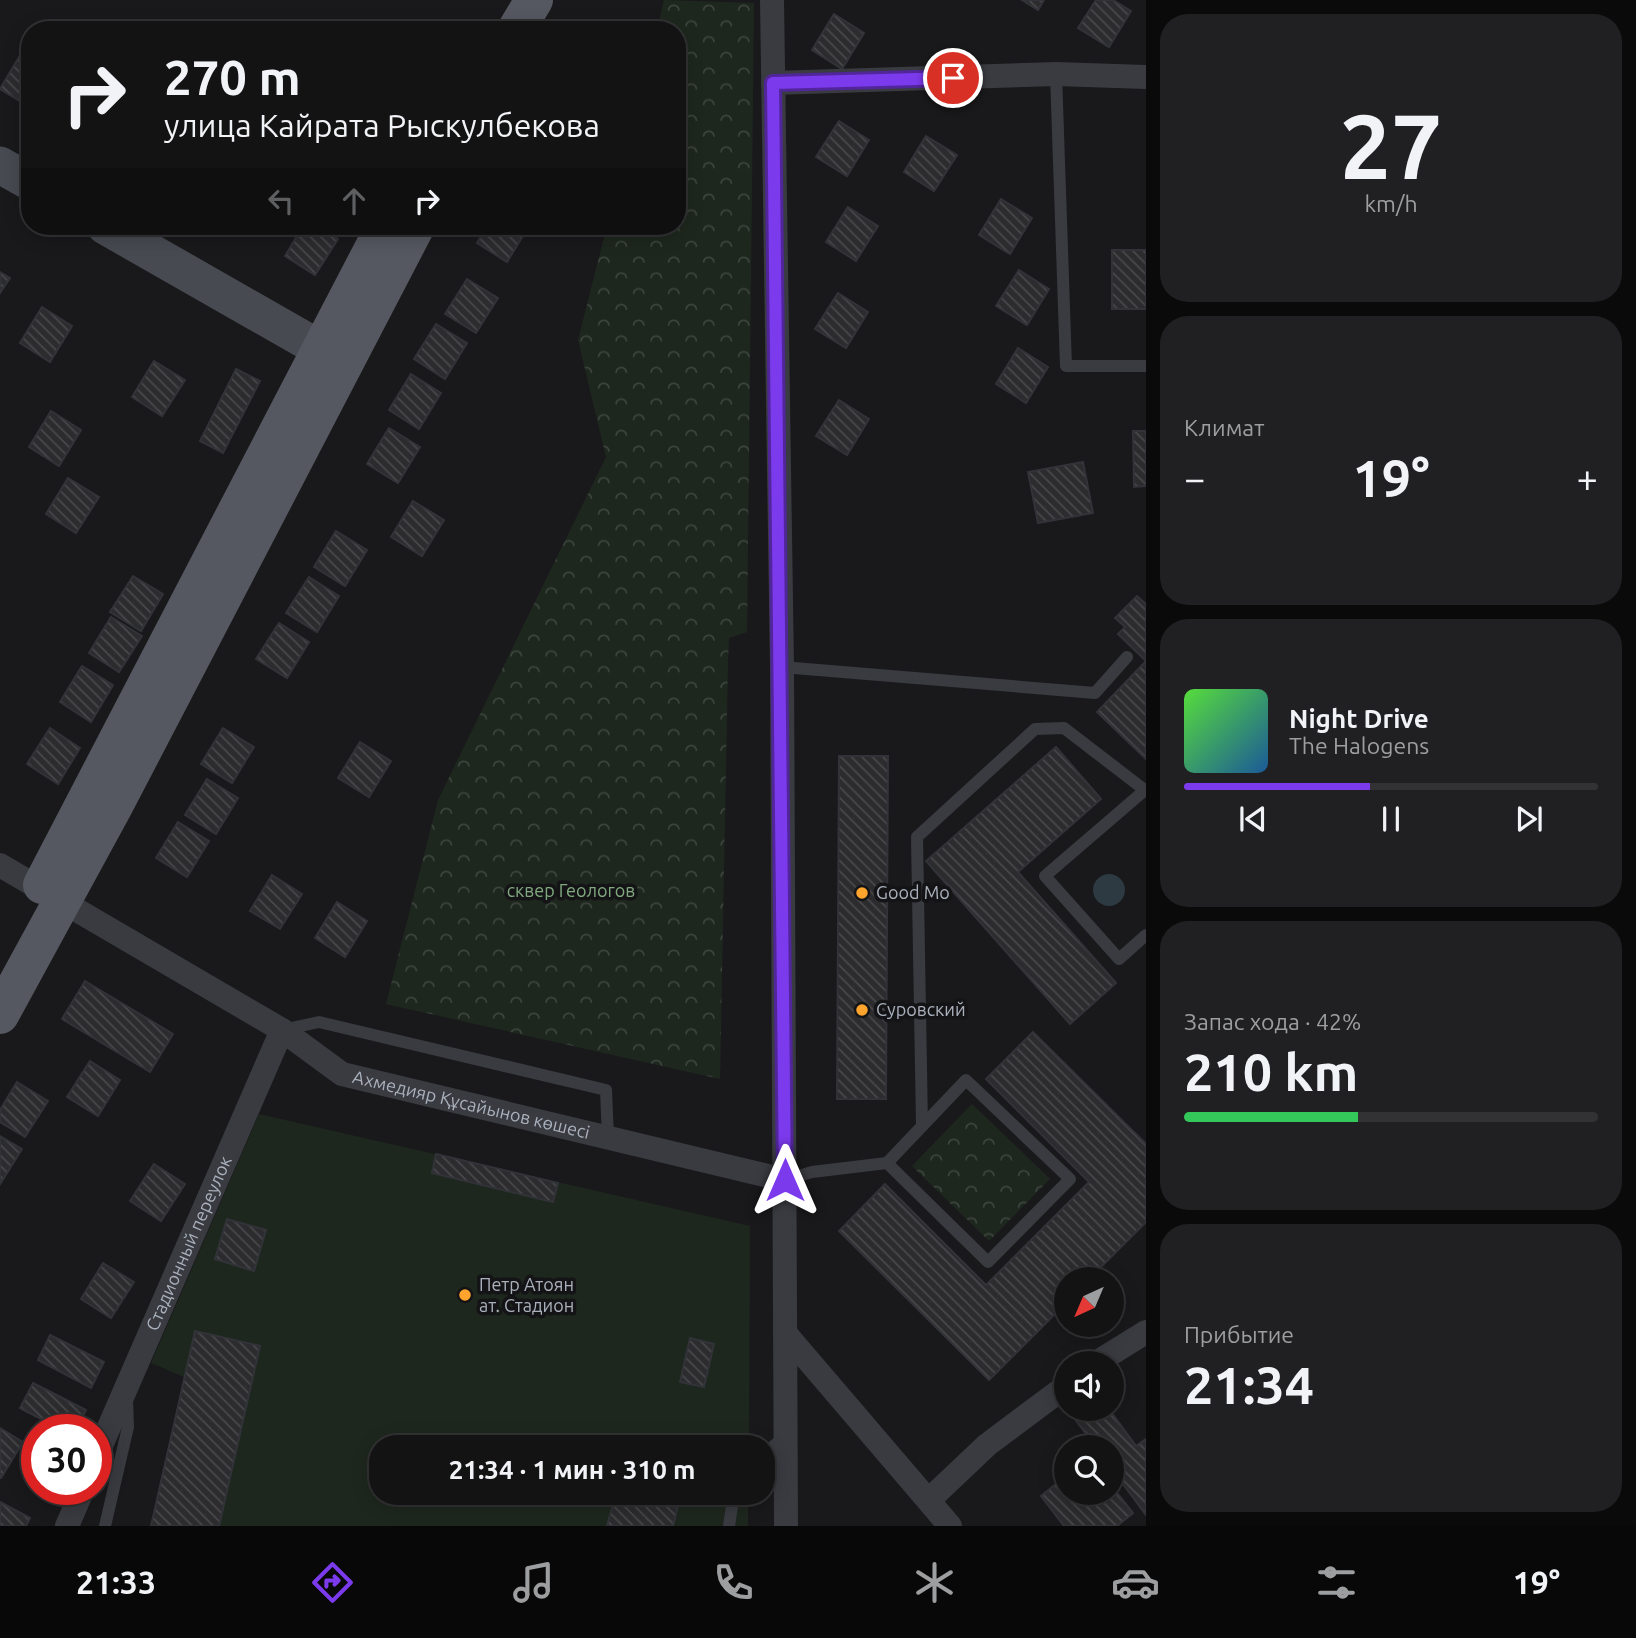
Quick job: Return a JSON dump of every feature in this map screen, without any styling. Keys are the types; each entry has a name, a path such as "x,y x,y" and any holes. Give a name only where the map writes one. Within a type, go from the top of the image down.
{"main road":[{"path":"492,21 505,0"},
{"path":"521,21 534,0"},
{"path":"333,356 381,235"},
{"path":"0,1015 50,896 333,356 410,235"},
{"path":"0,959 50,896"}],"street":[{"path":"772,0 782,667 786,1526"},
{"path":"773,83 1056,75 1146,77"},
{"path":"0,165 21,177"},
{"path":"121,235 333,356"},
{"name":"Ахмедияр Құсайынов көшесі","path":"0,865 282,1030 342,1074 785,1180"},
{"name":"Стадионный переулок","path":"112,1419 282,1030"},
{"path":"1115,1351 1146,1332"},
{"path":"785,1333 950,1526"},
{"path":"929,1500 987,1445 1054,1395"},
{"path":"67,1526 76,1505"}],"lane":[{"path":"1056,75 1066,366 1146,366"},
{"path":"782,667 1095,693 1127,657"},
{"path":"922,1126 917,837 1035,729 1065,728 1145,790 1045,876 1119,959 1146,935"},
{"path":"282,1030 319,1022 606,1090 608,1138"},
{"path":"785,1180 812,1172 887,1163 966,1080 1070,1179 988,1262 887,1163"},
{"path":"105,1526 128,1427 126,1386"},
{"path":"775,1445 786,1437"},
{"path":"729,1526 732,1505"}],"green space":[{"name":"сквер Геологов","path":"664,0 754,3 747,632 729,638 720,1079 386,1004 438,800 606,457 578,340 605,235 686,235 686,21 659,21"},
{"path":"972,1104 1050,1179 989,1241 912,1166"},
{"name":"Петр Атоян ат. Стадион","path":"259,1114 750,1226 749,1435 369,1435 369,1505 748,1505 748,1526 151,1526 184,1377 151,1363"}],"shaded area":[{"path":"1109,874 1120,879 1125,890 1120,901 1109,906 1098,901 1093,890 1098,879"}],"building":[{"path":"1022,0 1044,0 1038,10"},
{"path":"1096,0 1113,0 1131,11 1109,47 1078,28"},
{"path":"834,14 864,33 842,69 812,50"},
{"path":"21,54 21,102 0,89"},
{"path":"839,121 869,140 847,176 816,157"},
{"path":"926,136 957,155 934,191 904,172"},
{"path":"1001,199 1032,218 1010,254 979,235"},
{"path":"848,207 878,226 856,261 826,242"},
{"path":"298,235 332,235 338,239 315,275 285,256"},
{"path":"482,235 524,235 507,262 477,243"},
{"path":"1112,250 1146,250 1146,309 1112,309"},
{"path":"1019,270 1049,289 1027,325 996,306"},
{"path":"0,272 10,278 0,293"},
{"path":"467,279 498,298 476,333 445,314"},
{"path":"838,293 868,312 846,348 815,329"},
{"path":"42,307 72,326 50,362 20,343"},
{"path":"436,324 467,343 445,379 414,359"},
{"path":"1018,348 1048,367 1026,403 996,384"},
{"path":"154,361 185,380 162,416 132,397"},
{"path":"236,369 260,381 223,453 200,441"},
{"path":"411,374 441,393 419,429 389,410"},
{"path":"839,400 869,419 847,455 816,436"},
{"path":"51,411 81,430 59,466 29,447"},
{"path":"389,428 420,447 398,483 367,464"},
{"path":"1133,431 1146,431 1146,486 1134,487"},
{"path":"1083,462 1093,513 1038,523 1028,472"},
{"path":"68,478 99,497 76,533 46,514"},
{"path":"413,501 444,520 422,556 391,537"},
{"path":"336,531 367,550 345,586 314,567"},
{"path":"133,576 163,594 141,631 110,612"},
{"path":"309,577 339,596 317,632 286,613"},
{"path":"1137,596 1146,604 1146,661 1118,634 1125,627 1115,618"},
{"path":"111,617 142,636 119,672 89,653"},
{"path":"279,623 309,642 287,678 256,659"},
{"path":"1146,661 1146,759 1097,712"},
{"path":"82,666 113,685 91,722 60,702"},
{"path":"50,728 80,748 58,784 27,764"},
{"path":"223,728 254,747 232,783 201,764"},
{"path":"360,742 391,761 369,797 338,778"},
{"path":"1056,747 1101,799 1018,872 1116,983 1070,1024 926,861"},
{"path":"839,756 888,756 886,1099 837,1099"},
{"path":"207,779 238,798 216,834 185,815"},
{"path":"178,822 209,841 187,877 156,858"},
{"path":"272,875 302,894 280,929 250,911"},
{"path":"337,902 367,921 345,957 315,938"},
{"path":"85,981 173,1034 150,1072 62,1019"},
{"path":"1033,1032 1146,1144 1146,1222 1101,1267 1054,1267 1054,1315 989,1380 839,1231 885,1184 986,1285 1089,1182 986,1079"},
{"path":"90,1061 120,1080 98,1116 67,1097"},
{"path":"17,1082 48,1101 25,1137 0,1122 0,1110"},
{"path":"0,1136 22,1149 0,1184"},
{"path":"436,1154 558,1183 553,1202 432,1173"},
{"path":"154,1164 185,1184 161,1221 130,1201"},
{"path":"227,1219 266,1230 254,1271 215,1259"},
{"path":"103,1263 134,1282 111,1318 81,1299"},
{"path":"195,1331 260,1346 219,1526 151,1526"},
{"path":"50,1335 104,1362 91,1388 38,1360"},
{"path":"690,1338 714,1344 704,1387 680,1382"},
{"path":"33,1383 86,1410 84,1414 31,1414 20,1408"},
{"path":"1076,1421 1118,1421 1136,1446 1146,1439 1146,1515 1124,1485 1124,1435 1087,1435"},
{"path":"0,1428 21,1441 21,1445 0,1478"},
{"path":"1054,1486 1054,1505 1124,1505 1124,1502 1133,1513 1117,1526 1064,1526 1041,1496"},
{"path":"0,1502 30,1518 26,1526 0,1526"},
{"path":"613,1505 678,1505 673,1526 607,1526"}],"place":[{"name":"Good Mo","path":"862,893"},
{"name":"Суровский","path":"862,1010"},
{"name":"Петр Атоян ат. Стадион","path":"465,1295"}],"route":[{"path":"785,1180 782,667 773,83 953,78"}]}
